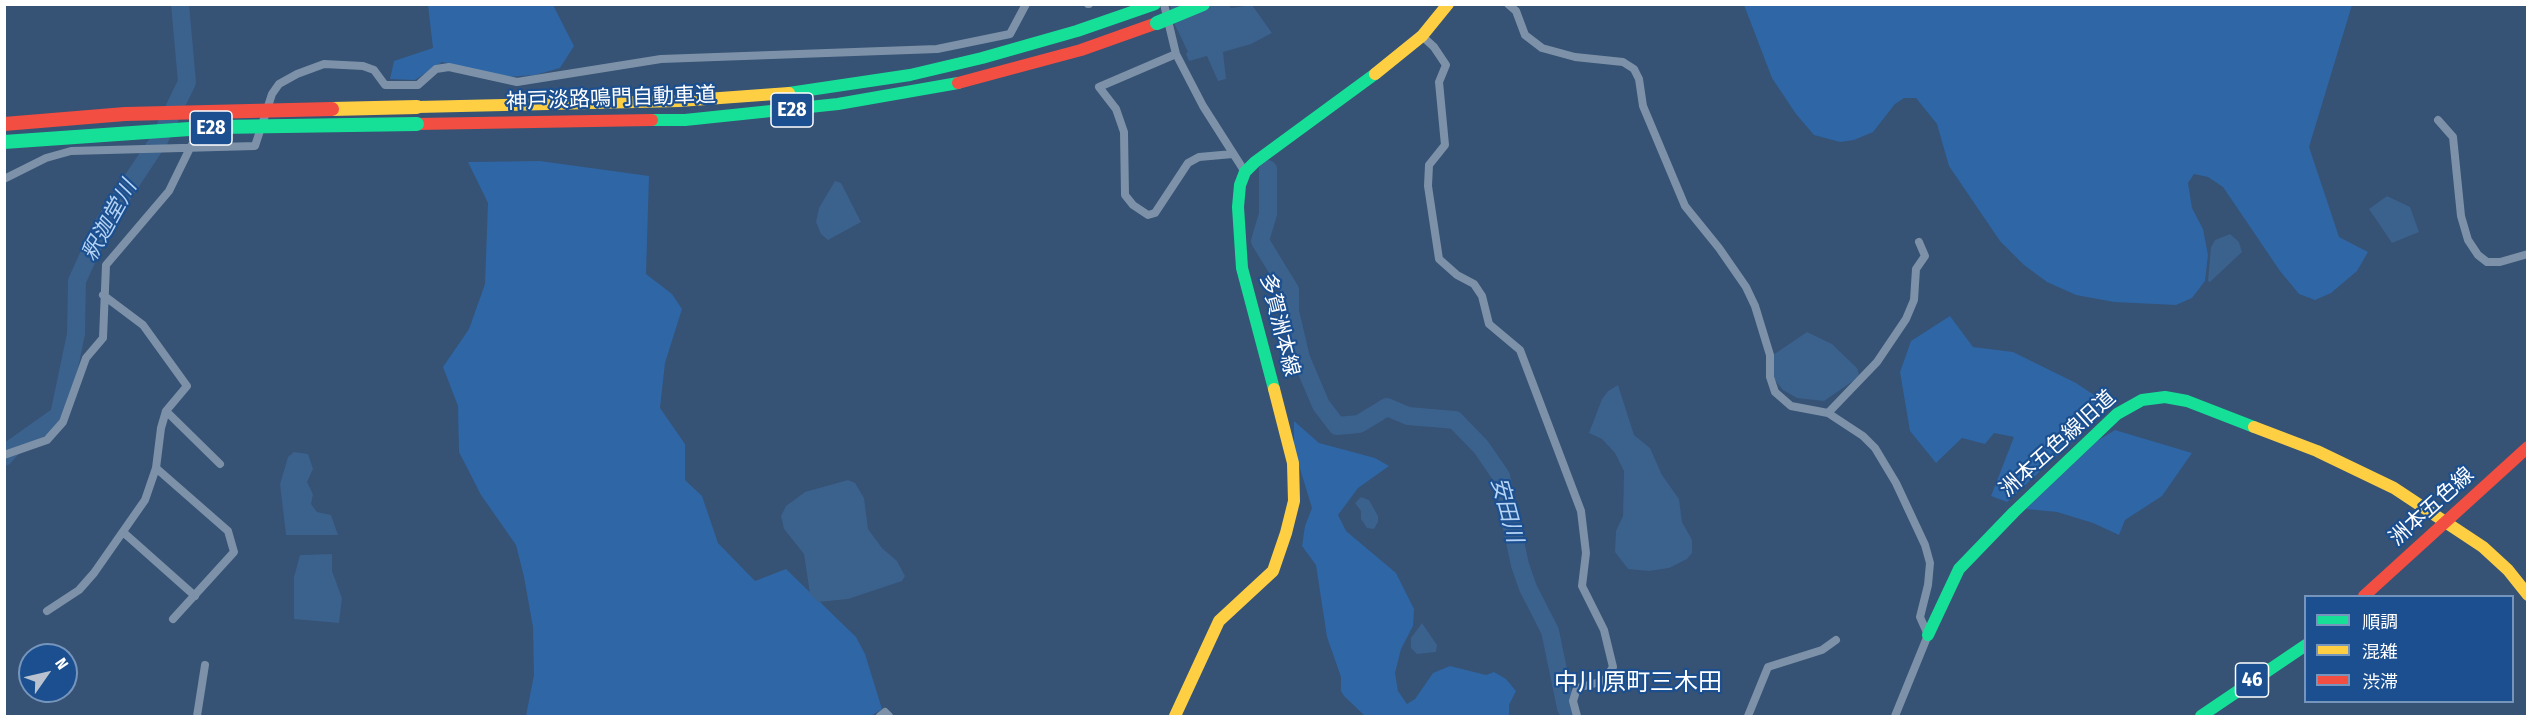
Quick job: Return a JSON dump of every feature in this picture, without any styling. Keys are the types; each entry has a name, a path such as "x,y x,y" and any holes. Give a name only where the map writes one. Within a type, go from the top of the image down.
{"main road":[{"name":"神戸淡路鳴門自動車道","path":"4,142 218,127 685,120 838,104 988,76 1082,50 1203,4"},
{"path":"1245,172 1345,98 1422,36 1448,4"},
{"name":"神戸淡路鳴門自動車道","path":"4,124 160,112 680,101 762,96 910,75 982,58 1157,5"},
{"name":"多賀洲本線","path":"1175,717 1219,621 1272,570 1286,533 1294,501 1293,463 1242,268 1238,207 1240,186 1245,172"},
{"name":"洲本五色線旧道","path":"1928,635 1956,574 1969,558 2105,424 2129,405 2152,398 2187,400 2317,452 2394,488 2448,522 2492,554 2528,595"},
{"name":"洲本五色線","path":"2366,595 2528,447"},
{"name":"46","path":"2201,717 2304,646"}],"street":[{"path":"4,179 58,153 191,146 255,146 272,94 279,84 297,74 324,64 363,66 374,70 385,85 418,85 436,69 448,67 517,82 661,59 937,49 1010,34 1026,4"},
{"path":"1508,4 1516,11 1525,35 1542,48 1575,57 1623,62 1634,69 1639,79 1643,106 1685,206 1726,258 1746,287 1755,306 1770,355 1770,377 1775,392 1791,406 1828,413 1875,448 1896,483 1925,545 1930,572 1920,617 1928,635"},
{"path":"1157,5 1176,54 1203,106 1245,172"},
{"path":"1422,36 1446,64 1439,82 1445,145 1429,165 1428,186 1439,260 1457,275 1474,284 1482,296 1489,324 1520,350 1581,511 1586,553 1582,586 1604,630 1613,668 1605,681 1577,688 1573,701 1577,717"},
{"path":"1176,54 1099,87 1116,109 1124,132 1125,195 1133,206 1148,214 1155,213 1188,163 1199,157 1233,154"},
{"path":"2438,120 2453,137 2461,216 2468,240 2478,255 2487,262 2508,261 2528,254"},
{"path":"9,454 47,440 63,422 86,358 103,338 106,265 169,191 191,146"},
{"path":"1828,413 1876,362 1906,319 1914,300 1916,269 1925,256 1919,242"},
{"path":"47,611 79,590 145,500 156,468 161,428 166,411 187,386 184,377 143,325 103,295"},
{"path":"166,411 220,464"},
{"path":"156,468 228,531 234,552 173,620"},
{"path":"123,532 195,597"},
{"name":"洲本五色線旧道","path":"1895,717 1928,635"},
{"path":"1748,717 1768,667 1822,650 1836,640"},
{"path":"197,717 204,665"},
{"path":"879,717 885,712 889,717"}],"shaded area":[{"path":"1227,4 1231,8 1252,5 1272,33 1251,44 1223,52 1226,79 1218,81 1207,56 1189,61 1186,54 1188,52 1175,25 1170,5"},
{"path":"428,5 553,5 574,46 560,68 535,75 508,77 442,62 415,80 390,79 394,61 433,48"},
{"path":"1744,5 2352,5 2309,147 2339,237 2368,252 2357,271 2331,293 2315,300 2299,294 2280,271 2223,187 2208,177 2194,174 2188,183 2192,208 2203,229 2208,255 2205,281 2192,298 2176,305 2114,302 2076,295 2047,282 2024,265 2000,241 1949,166 1937,124 1916,98 1904,98 1895,104 1873,132 1854,140 1840,142 1814,135 1796,114 1772,78"},
{"path":"540,161 649,176 646,274 672,294 682,309 665,363 660,408 685,444 685,480 702,496 718,543 755,581 786,569 856,637 865,654 882,709 871,716 526,716 534,675 533,627 524,577 516,545 481,495 459,452 458,406 443,367 469,329 485,284 488,203 468,162"},
{"path":"835,181 841,183 861,222 828,240 821,234 816,222 819,208"},
{"path":"2387,196 2410,207 2419,232 2392,243 2369,209"},
{"path":"2230,234 2239,242 2242,252 2210,282 2208,281 2211,247 2215,240"},
{"path":"1950,316 1973,347 2013,352 2076,383 2094,395 2103,413 2007,502 1991,496 2014,437 1994,433 1985,444 1962,438 1936,463 1910,431 1900,372 1911,341"},
{"path":"1807,332 1832,344 1857,368 1859,375 1824,401 1797,398 1783,390 1774,379 1773,355"},
{"path":"1618,385 1634,435 1650,448 1662,475 1679,499 1682,522 1692,540 1692,553 1687,559 1669,568 1649,571 1628,569 1615,552 1616,531 1623,516 1624,471 1615,453 1602,439 1589,433 1602,399 1608,391"},
{"path":"1294,421 1319,443 1375,458 1389,466 1358,488 1338,515 1346,531 1396,573 1414,609 1413,626 1401,649 1395,673 1398,691 1407,704 1415,699 1433,673 1450,666 1486,675 1494,672 1506,679 1516,691 1509,705 1509,716 1365,716 1344,696 1341,691 1341,677 1327,637 1316,565 1302,546 1305,526 1312,508 1294,449"},
{"path":"2115,430 2192,453 2162,496 2125,520 2119,535 2093,523 2057,512 2026,509 2097,441"},
{"path":"294,452 308,454 313,469 307,482 313,494 311,504 317,512 331,515 338,535 286,535 280,484 288,457"},
{"path":"848,480 855,483 864,498 868,529 882,548 897,561 905,576 902,581 848,599 818,602 810,594 804,554 784,529 781,516 786,506 805,492"},
{"path":"1361,497 1369,500 1378,516 1374,529 1367,528 1361,519 1361,511 1355,503"},
{"path":"332,554 332,571 342,598 339,623 294,619 294,577 300,555"},
{"path":"1422,623 1437,645 1436,652 1417,654 1411,648 1411,638"}],"waterway":[{"name":"釈迦堂川","path":"4,457 11,449 59,415 76,334 77,281 102,226 159,140 187,82 180,4"},
{"name":"安田川","path":"1268,169 1268,214 1260,241 1290,290 1290,311 1301,358 1321,405 1337,426 1359,424 1387,407 1408,416 1455,420 1481,447 1501,476 1520,565 1528,588 1550,631 1566,708 1571,716"}],"traffic: fast":[{"path":"789,93 910,75 982,58 1077,31 1155,4"},
{"path":"1157,23 1203,4"},
{"path":"1274,389 1242,268 1238,207 1240,185 1245,172 1255,162 1375,74"},
{"path":"652,120 685,120 838,104 958,83"},
{"path":"4,142 218,127 417,124"},
{"path":"1928,635 1959,569 2014,512 2117,414 2142,400 2165,397 2187,401 2254,427"},
{"path":"2201,716 2304,646"}],"traffic: slow":[{"path":"1375,74 1422,36 1448,4"},
{"path":"417,107 679,101 789,93"},
{"path":"332,109 417,107"},
{"path":"1175,716 1219,621 1273,571 1286,533 1294,501 1293,463 1274,389"},
{"path":"2254,427 2317,451 2394,488 2483,547 2508,570 2528,595"}],"traffic: jam":[{"path":"958,83 1081,50 1157,23"},
{"path":"4,124 125,114 332,109"},
{"path":"417,124 652,120"},
{"path":"2365,595 2528,447"}],"district":[{"name":"中川原町三木田","path":"1638,683"}]}
